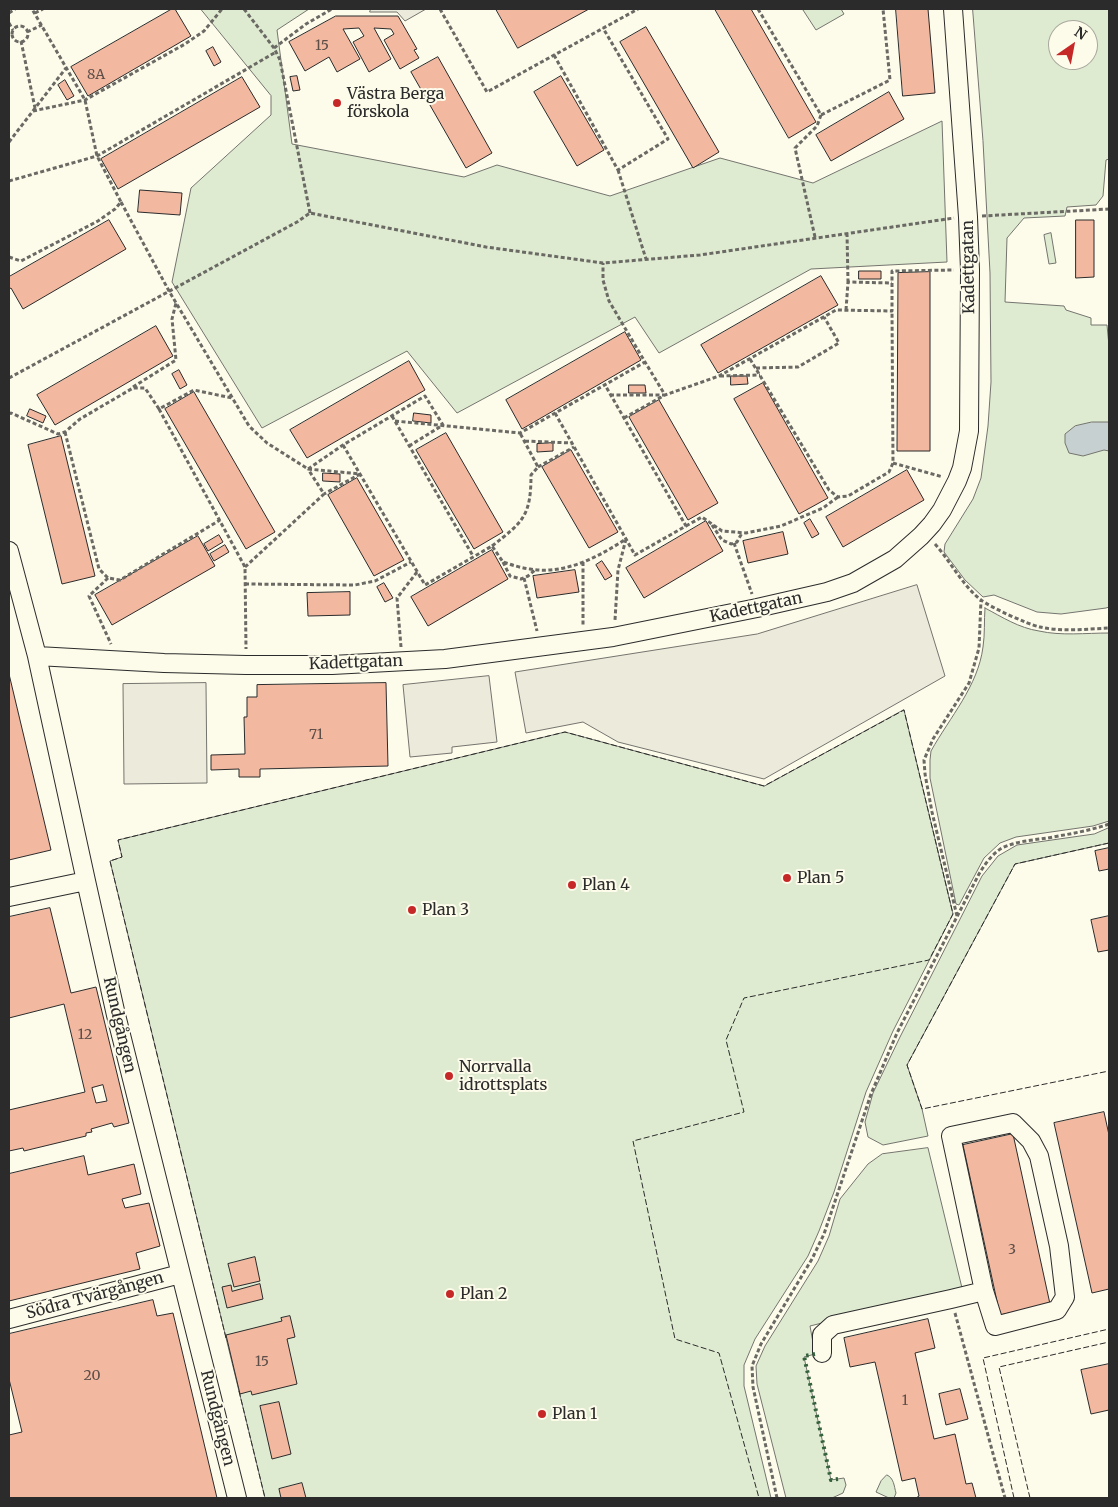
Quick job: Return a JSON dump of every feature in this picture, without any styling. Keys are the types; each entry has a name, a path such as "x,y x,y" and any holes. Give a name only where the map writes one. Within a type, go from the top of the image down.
{"street":[{"name":"Kadettgatan","path":"38,656 246,665 332,665 445,659 584,642 757,608 827,592 853,583 880,568 911,546 932,524 942,510 962,468 969,431 970,270 968,217 953,9"},
{"name":"Rundgången","path":"9,551 38,656 116,1014 237,1498"},
{"path":"9,897 86,881"},
{"path":"1013,1123 1031,1142 1039,1156 1060,1246 1065,1297 1057,1310 996,1326 984,1291 951,1136 1013,1123"},
{"name":"Södra Tvärgången","path":"9,1319 180,1274"},
{"path":"822,1353 822,1335 833,1325 984,1291"}],"path":[{"path":"9,12 15,9"},
{"path":"32,9 85,100 97,156 169,291 249,426 267,443 308,469 324,494"},
{"path":"34,14 43,9"},
{"path":"34,109 85,100 185,44 204,31 222,9"},
{"path":"244,9 274,48 280,60 310,213"},
{"path":"274,48 306,24 332,9"},
{"path":"440,9 488,92 638,9"},
{"path":"758,9 821,115"},
{"path":"815,238 795,148 817,126 821,115 890,80 883,9"},
{"path":"9,23 13,30 12,36 15,40 21,41 24,40 28,32 42,26"},
{"path":"13,30 21,26 28,32"},
{"path":"603,28 668,139 618,170"},
{"path":"21,41 34,109"},
{"path":"9,181 97,156 276,52"},
{"path":"554,55 618,170 646,259"},
{"path":"9,142 66,68"},
{"path":"9,257 21,261 98,221 115,209 121,202"},
{"path":"9,378 297,222 310,213 486,247 603,263 700,255 968,217 1109,210"},
{"path":"846,310 848,282 847,233"},
{"path":"603,263 603,280 609,301 665,395"},
{"path":"555,413 635,555 702,517 722,530 742,533 781,526 823,508 838,497 848,496 889,472 893,463 892,271 970,270"},
{"path":"848,282 892,283"},
{"path":"9,414 12,413 58,434 65,432 80,419 176,360 172,319 176,302"},
{"path":"624,418 665,395 720,376 836,310 892,311"},
{"path":"756,368 798,367 839,343 824,317"},
{"path":"750,359 829,490 838,497"},
{"path":"395,421 520,433 645,362"},
{"path":"720,376 760,375"},
{"path":"605,385 686,526"},
{"path":"133,388 145,388 159,409 245,567 246,665"},
{"path":"159,409 194,390 233,398"},
{"path":"610,395 665,395"},
{"path":"308,469 343,445 425,396 443,425"},
{"path":"392,416 473,556"},
{"path":"409,446 443,425"},
{"path":"65,432 99,569 108,578 120,580 220,520"},
{"path":"520,433 538,467"},
{"path":"525,441 573,445"},
{"path":"343,445 425,584 492,546 516,527 527,512 531,491 531,475 538,467 573,445"},
{"path":"893,463 957,481"},
{"path":"308,469 360,474"},
{"path":"245,567 324,494 360,474"},
{"path":"710,523 722,540 731,544 737,542 742,533"},
{"path":"503,562 535,570 551,570 583,562 605,552 626,539"},
{"path":"614,637 618,570 626,539"},
{"path":"734,543 757,608"},
{"path":"934,543 962,580 981,600 1009,615 1040,627 1057,629 1109,628"},
{"path":"492,546 510,576 520,579 528,576 535,570"},
{"path":"245,584 354,585 375,581 411,562"},
{"path":"583,562 584,642"},
{"path":"402,660 397,598 417,572"},
{"path":"108,578 89,596 118,660"},
{"path":"524,578 540,647"},
{"path":"957,916 932,812 924,774 924,760 933,739 969,682 979,648 981,600"},
{"path":"777,1498 753,1387 752,1366 761,1344 812,1259 824,1234 871,1094 897,1033 957,916 987,862 995,853 1017,842 1095,829 1109,824"},
{"path":"951,1299 1005,1498"}],"green space":[{"path":"201,9 309,9 277,30 292,144 464,177 497,165 610,196 720,158 813,183 942,121 947,262 811,269 659,353 635,317 457,413 407,351 262,428 172,282 191,188 271,115 271,96"},
{"path":"841,9 844,14 816,30 803,10"},
{"path":"973,9 1109,9 1109,159 1106,160 1103,196 1096,205 1067,207 1065,216 1024,218 1007,238 1005,302 1064,306 1066,310 1091,318 1091,325 1107,325 1109,346 1109,607 1061,614 1037,612 994,595 983,597 965,580 944,552 945,544 973,499 981,478 988,426 991,382 990,273"},
{"path":"1051,233 1056,263 1049,264 1044,235"},
{"path":"985,608 1011,622 1032,630 1065,634 1109,633 1109,821 1093,826 1016,837 1000,843 984,858 959,905 956,904 930,778 930,760 931,751 962,701 975,675 983,647"},
{"name":"Norrvalla idrottsplats","path":"904,710 953,914 893,1031 866,1092 834,1192 808,1256 755,1339 744,1365 744,1386 771,1498 265,1498 110,861 122,857 118,840 565,732 764,786"},
{"path":"1109,828 1109,843 1015,864 907,1065 922,1109 928,1136 883,1145 868,1137 865,1122 873,1093 982,876 998,856 1017,845 1094,834"},
{"path":"928,1148 962,1288 810,1326 815,1354 804,1357 831,1480 844,1478 846,1485 843,1493 832,1498 786,1498 757,1384 756,1366 765,1346 818,1261 829,1236 840,1199 868,1164 882,1154"},
{"path":"887,1475 893,1482 896,1493 894,1498 889,1498 876,1492 881,1481"}],"shaded area":[{"path":"371,9 426,9 405,21 397,12 370,12"},
{"path":"1092,422 1109,422 1109,451 1104,450 1083,456 1069,453 1065,443 1065,434 1075,426"},
{"path":"917,585 945,676 764,779 618,742 583,722 526,733 515,672 757,634"},
{"path":"489,676 497,742 452,747 452,753 410,757 403,685"},
{"path":"206,683 207,783 124,784 123,684"}],"building":[{"path":"175,9 191,36 88,96 71,67"},
{"path":"496,9 589,9 518,48"},
{"path":"715,9 751,9 816,122 789,138"},
{"path":"896,9 928,9 935,93 903,96"},
{"path":"336,16 398,16 417,49 414,50 419,58 400,69 384,40 394,34 391,29 374,28 391,59 369,72 353,42 364,36 359,28 343,29 360,59 337,72 329,57 305,71 289,42"},
{"path":"646,27 719,152 693,168 620,42"},
{"path":"213,47 221,62 214,66 206,51"},
{"path":"438,57 492,153 466,168 411,72"},
{"path":"297,76 300,90 293,91 290,77"},
{"path":"561,76 604,150 577,166 534,92"},
{"path":"242,77 260,107 118,189 101,159"},
{"path":"65,80 74,96 67,100 58,85"},
{"path":"889,92 904,119 831,161 816,135"},
{"path":"140,190 182,193 180,215 138,212"},
{"path":"109,220 126,249 23,309 11,288 9,289 9,277"},
{"path":"1076,220 1094,220 1094,277 1076,278"},
{"path":"859,271 881,271 881,279 859,279"},
{"path":"930,272 930,451 897,451 898,273"},
{"path":"821,276 838,305 718,373 701,345"},
{"path":"156,326 173,356 55,425 37,395"},
{"path":"625,332 641,360 522,429 506,400"},
{"path":"409,361 425,390 307,458 290,430"},
{"path":"179,370 187,385 180,389 172,374"},
{"path":"731,376 747,376 748,384 731,385"},
{"path":"763,383 828,498 799,514 734,399"},
{"path":"629,385 645,385 646,393 629,393"},
{"path":"194,392 275,532 246,549 165,409"},
{"path":"659,400 718,503 688,520 629,417"},
{"path":"30,409 46,416 43,423 27,416"},
{"path":"414,413 431,415 431,423 413,421"},
{"path":"446,433 503,532 474,549 416,450"},
{"path":"61,436 95,576 62,584 28,445"},
{"path":"553,443 553,451 537,452 537,444"},
{"path":"571,450 618,532 589,548 542,467"},
{"path":"907,470 924,500 843,547 826,517"},
{"path":"323,473 340,474 340,482 323,481"},
{"path":"357,478 404,560 374,576 328,495"},
{"path":"810,519 819,534 812,538 804,523"},
{"path":"706,521 723,551 644,598 626,568"},
{"path":"783,532 788,554 748,563 743,541"},
{"path":"219,535 223,542 208,551 204,544"},
{"path":"198,536 215,566 112,625 95,595"},
{"path":"225,545 229,552 214,561 210,554"},
{"path":"492,550 508,579 428,626 411,597"},
{"path":"602,561 612,576 605,580 596,565"},
{"path":"575,570 579,592 537,598 533,576"},
{"path":"384,583 393,598 385,602 377,587"},
{"path":"350,592 350,615 308,616 307,593"},
{"path":"9,674 51,850 9,860"},
{"path":"386,683 388,766 260,769 260,777 239,777 239,769 211,770 211,755 245,754 244,717 247,717 247,697 257,697 257,685"},
{"path":"1109,848 1109,869 1099,871 1095,851"},
{"path":"50,908 71,993 96,987 129,1123 114,1127 112,1123 91,1129 92,1132 86,1133 86,1136 24,1151 23,1148 9,1151 9,1110 85,1092 64,1004 9,1018 9,917","holes":["103,1085 107,1101 96,1103 92,1088"]},
{"path":"1109,916 1109,950 1098,952 1091,920"},
{"path":"1104,1112 1109,1135 1109,1289 1092,1293 1054,1123"},
{"path":"1013,1134 1050,1304 1000,1315 963,1145"},
{"path":"84,1156 88,1175 134,1164 141,1194 122,1199 125,1208 149,1203 160,1246 136,1253 140,1269 9,1301 9,1174"},
{"path":"255,1257 260,1281 234,1287 228,1264"},
{"path":"260,1284 263,1299 227,1308 222,1287 231,1285 232,1291"},
{"path":"153,1300 157,1316 173,1313 217,1498 9,1498 9,1435 22,1432 9,1379 9,1334"},
{"path":"290,1316 295,1337 287,1339 297,1384 252,1395 251,1391 240,1394 226,1335 282,1321 281,1318"},
{"path":"928,1319 935,1348 915,1353 934,1439 955,1434 966,1484 972,1483 976,1498 916,1498 919,1496 915,1478 902,1481 875,1362 850,1367 844,1338"},
{"path":"1109,1364 1109,1410 1091,1414 1081,1370"},
{"path":"960,1389 968,1419 946,1425 939,1394"},
{"path":"279,1402 291,1454 272,1459 260,1406"},
{"path":"302,1483 306,1498 281,1498 279,1489"}],"hedge":[{"path":"815,1354 804,1356 831,1480 838,1479"}],"fence":[{"path":"226,1338 110,861 122,857 118,840 565,732 764,786 904,710 953,914 929,960 744,998 726,1040 744,1112 633,1141 675,1339 719,1353 759,1498"},
{"path":"1109,843 1015,864 907,1065 922,1109 1109,1071"},
{"path":"1014,1498 983,1358 1109,1329"},
{"path":"1030,1498 999,1367 1109,1342"},
{"path":"239,1391 265,1498"}],"place":[{"name":"Västra Berga förskola","path":"337,103"},
{"name":"Plan 5","path":"787,878"},
{"name":"Plan 4","path":"572,885"},
{"name":"Plan 3","path":"412,910"},
{"name":"Norrvalla idrottsplats","path":"449,1076"},
{"name":"Plan 2","path":"450,1294"},
{"name":"Plan 1","path":"542,1414"}]}
